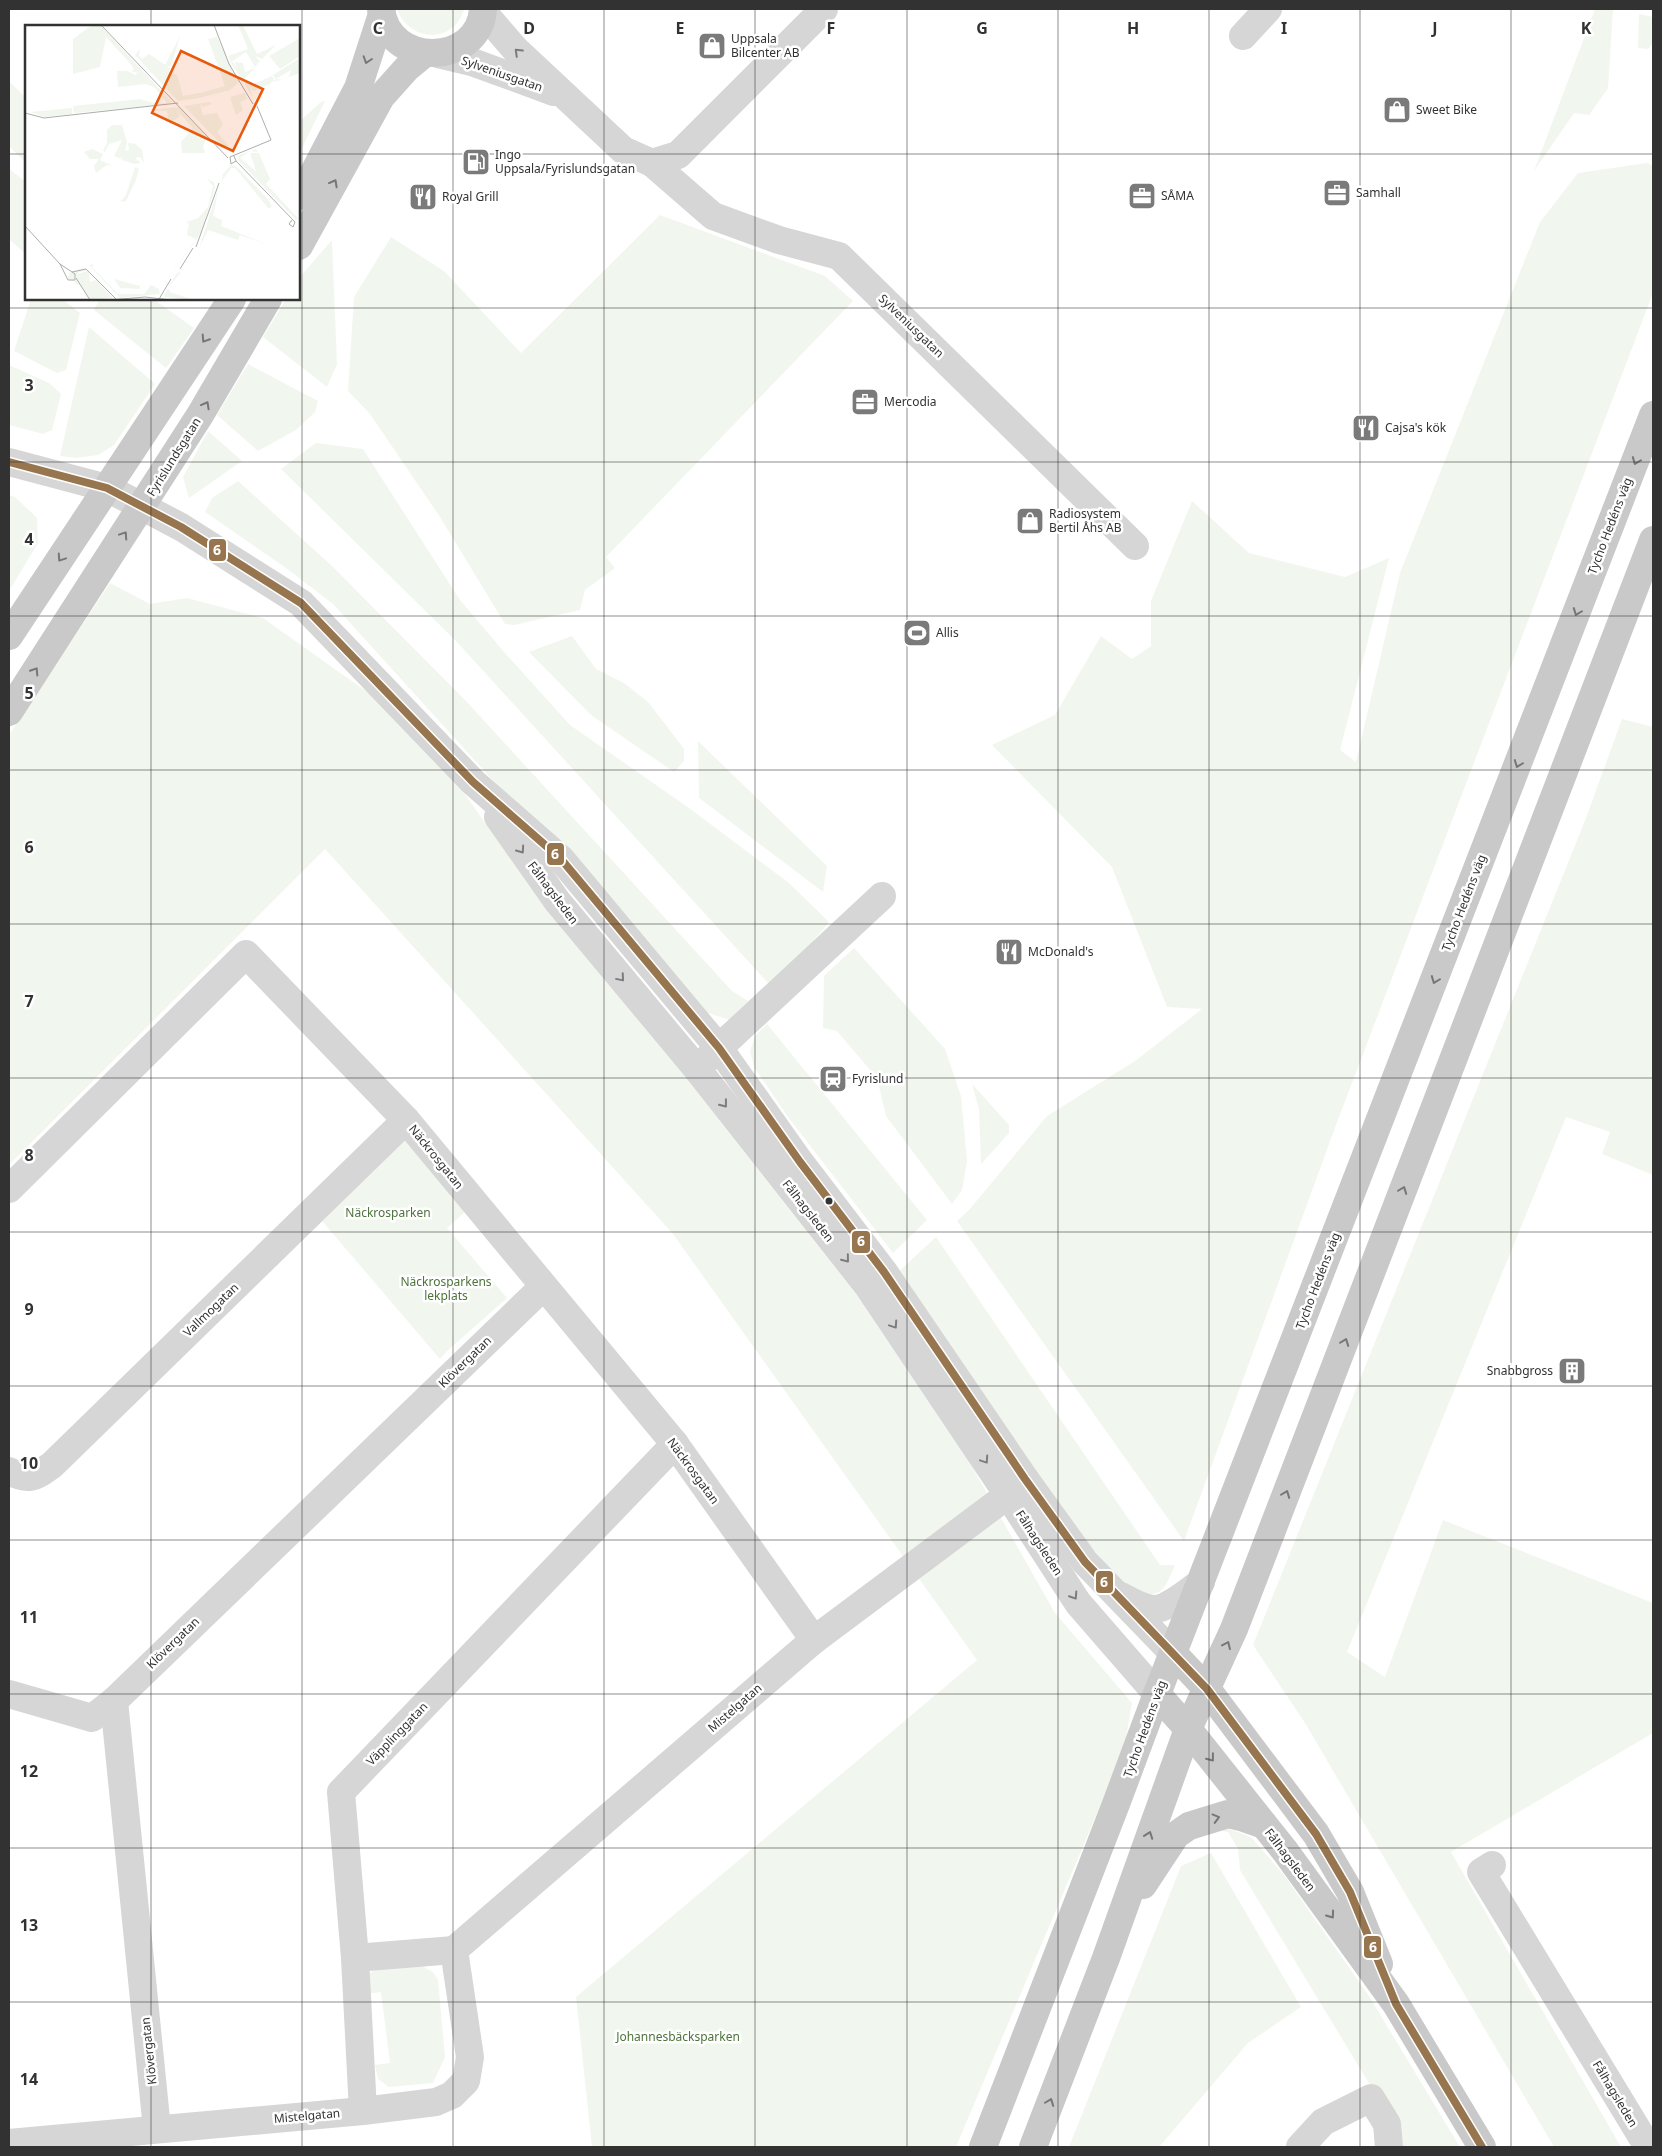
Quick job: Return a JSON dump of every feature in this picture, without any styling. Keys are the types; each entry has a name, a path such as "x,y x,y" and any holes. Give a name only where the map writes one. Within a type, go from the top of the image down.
{"main road":[{"path":"382,11 388,28 397,40 410,49 431,54"},
{"path":"300,194 311,178 358,88 382,11"},
{"path":"300,244 381,97 407,68 431,54 453,50 467,41 477,28 483,11"},
{"path":"9,636 231,300"},
{"name":"Fyrislundsgatan","path":"9,712 143,506 267,300"},
{"name":"Tycho Hedéns väg","path":"983,2147 1653,415"},
{"path":"1033,2147 1188,1729 1238,1620 1653,540"},
{"name":"Fålhagsleden","path":"1173,1654 1207,1689 1316,1834 1350,1892 1396,2004"},
{"name":"Fålhagsleden","path":"1157,1694 1188,1729 1264,1824 1396,2004 1482,2147"},
{"path":"1116,1927 1176,1834 1189,1826 1228,1814 1264,1824"}],"street":[{"path":"652,163 678,154 824,9"},
{"path":"1243,36 1268,9"},
{"name":"Sylveniusgatan","path":"483,11 515,49 623,150 652,163 713,216 779,240 839,256 1126,534 1135,546"},
{"name":"Sylveniusgatan","path":"431,54 472,62 566,98"},
{"name":"Fålhagsleden","path":"9,462 108,488 182,527 301,603 473,782 561,858 719,1048 800,1162 884,1272 1016,1486 1078,1603 1157,1694"},
{"name":"Fålhagsleden","path":"473,782 557,901 697,1069 867,1285 1016,1486 1173,1654"},
{"path":"697,1069 882,896"},
{"name":"Näckrosgatan","path":"9,1189 246,954 406,1120 675,1444 814,1640"},
{"name":"Vallmogatan","path":"9,1471 22,1478 36,1476 52,1465 406,1120"},
{"name":"Klövergatan","path":"156,2129 114,1701 543,1287"},
{"name":"Väpplinggatan","path":"363,2111 355,1958 341,1792 675,1444"},
{"name":"Mistelgatan","path":"9,2143 363,2111 436,2102 452,2095 466,2081 470,2057 454,1950 814,1640 1016,1486"},
{"path":"1115,1593 1137,1605 1154,1609 1172,1602 1201,1582"},
{"path":"9,1694 92,1718 114,1701"},
{"name":"Fålhagsleden","path":"1492,1865 1481,1872 1648,2147"},
{"path":"355,1958 454,1950"},
{"path":"1300,2147 1323,2122 1371,2098 1387,2124 1389,2147"}],"green space":[{"path":"397,9 464,9 459,21 451,29 442,34 431,35 411,28 403,20"},
{"path":"1595,9 1613,9 1608,88 1589,115 1574,113 1534,171"},
{"path":"1639,14 1653,17 1653,43 1648,49 1638,48"},
{"path":"9,81 25,97 25,162 9,146"},
{"path":"325,101 300,152 300,121 321,102"},
{"path":"1647,163 1653,166 1653,293 1336,1125 1184,1541 957,1221 969,1210 1047,1116 1135,1061 1202,1009 1167,1007 1112,867 992,745 1055,715 1101,636 1132,659 1151,646 1151,601 1192,501 1249,553 1345,577 1389,558 1340,750 1356,762 1400,573 1540,222 1578,173"},
{"path":"9,169 25,181 25,253 9,239"},
{"path":"660,215 825,276 853,301 606,557 615,568 585,590 580,610 514,625 505,624 440,517 370,414 348,391 354,297 391,237 444,271 521,353"},
{"path":"332,240 337,364 327,387 263,337 285,300 300,300 300,277"},
{"path":"31,300 63,300 80,313 66,370 57,373 14,351"},
{"path":"99,300 154,300 194,328 166,368 94,310"},
{"path":"89,327 155,384 114,445 98,455 76,458 60,456"},
{"path":"248,364 318,401 315,412 296,430 258,451 217,415"},
{"path":"9,365 49,383 61,394 52,430 43,434 9,425"},
{"path":"208,431 242,461 189,498 183,477"},
{"path":"316,443 363,449 460,600 570,725 689,808 789,883 829,922 803,953 769,984 456,641 281,469"},
{"path":"238,481 332,566 466,701 732,991 748,1001 729,1020 702,1011 333,604 286,568 205,512 212,498"},
{"path":"9,495 15,497 37,518 38,543 9,591"},
{"name":"Johannesbäcksparken","path":"110,583 150,604 187,598 263,618 370,694 462,790 546,910 686,1078 855,1293 967,1458 1055,1613 1132,1703 1126,1738 1103,1799 956,2147 592,2147 576,1997 977,1660 673,1234 325,849 9,1165 9,735"},
{"path":"572,636 596,669 624,683 649,703 684,749 684,761 674,772 591,715 529,652"},
{"path":"1622,719 1653,727 1653,1175 1602,1154 1610,1132 1566,1117 1347,1652 1385,1677 1443,1520 1653,1603 1653,1733 1451,1852 1621,2147 1554,2147 1305,1723 1253,1645 1586,818"},
{"path":"698,741 827,866 823,892 699,798"},
{"path":"854,948 945,1049 961,1096 967,1161 962,1190 952,1204 886,1116 877,1078 837,1031 823,1028 824,976"},
{"path":"767,1024 927,1220 893,1253 788,1117 754,1067 750,1051 755,1036"},
{"path":"972,1084 1009,1125 1009,1133 981,1164 979,1109"},
{"name":"Näckrosparken","path":"401,1133 465,1212 447,1228 507,1298 440,1359 317,1215"},
{"path":"936,1237 1160,1565 1175,1565 1162,1590 1135,1597 1084,1539 896,1274"},
{"path":"1216,1824 1251,1837 1284,1875 1369,1996 1460,2147 1389,2147 1376,2095 1240,1870 1238,1849 1228,1832 1215,1830"},
{"path":"1211,1853 1301,2007 1248,2043 1159,2147 1069,2147 1181,1866"},
{"path":"422,1966 433,1972 438,1980 445,2057 433,2083 389,2087 378,2079 375,2065 390,2063 381,1992 366,1994 368,1978 371,1972 378,1969"}],"transit line":[{"name":"6","path":"9,462 107,488 181,527 301,603 473,782 561,859 719,1048 800,1162 884,1272 1025,1479 1085,1562 1207,1689 1316,1834 1350,1892 1396,2004 1482,2147"}],"place":[{"name":"Uppsala Bilcenter AB","path":"712,46"},
{"name":"Sweet Bike","path":"1397,110"},
{"name":"Ingo Uppsala/Fyrislundsgatan","path":"476,162"},
{"name":"Samhall","path":"1337,193"},
{"name":"SÅMA","path":"1142,196"},
{"name":"Royal Grill","path":"423,197"},
{"name":"Mercodia","path":"865,402"},
{"name":"Cajsa's kök","path":"1366,428"},
{"name":"Radiosystem Bertil Åhs AB","path":"1030,521"},
{"name":"Allis","path":"917,633"},
{"name":"McDonald's","path":"1009,952"},
{"name":"Fyrislund","path":"833,1079"},
{"name":"Snabbgross","path":"1572,1371"}],"park label":[{"name":"Näckrosparkens lekplats","path":"446,1289"}]}
